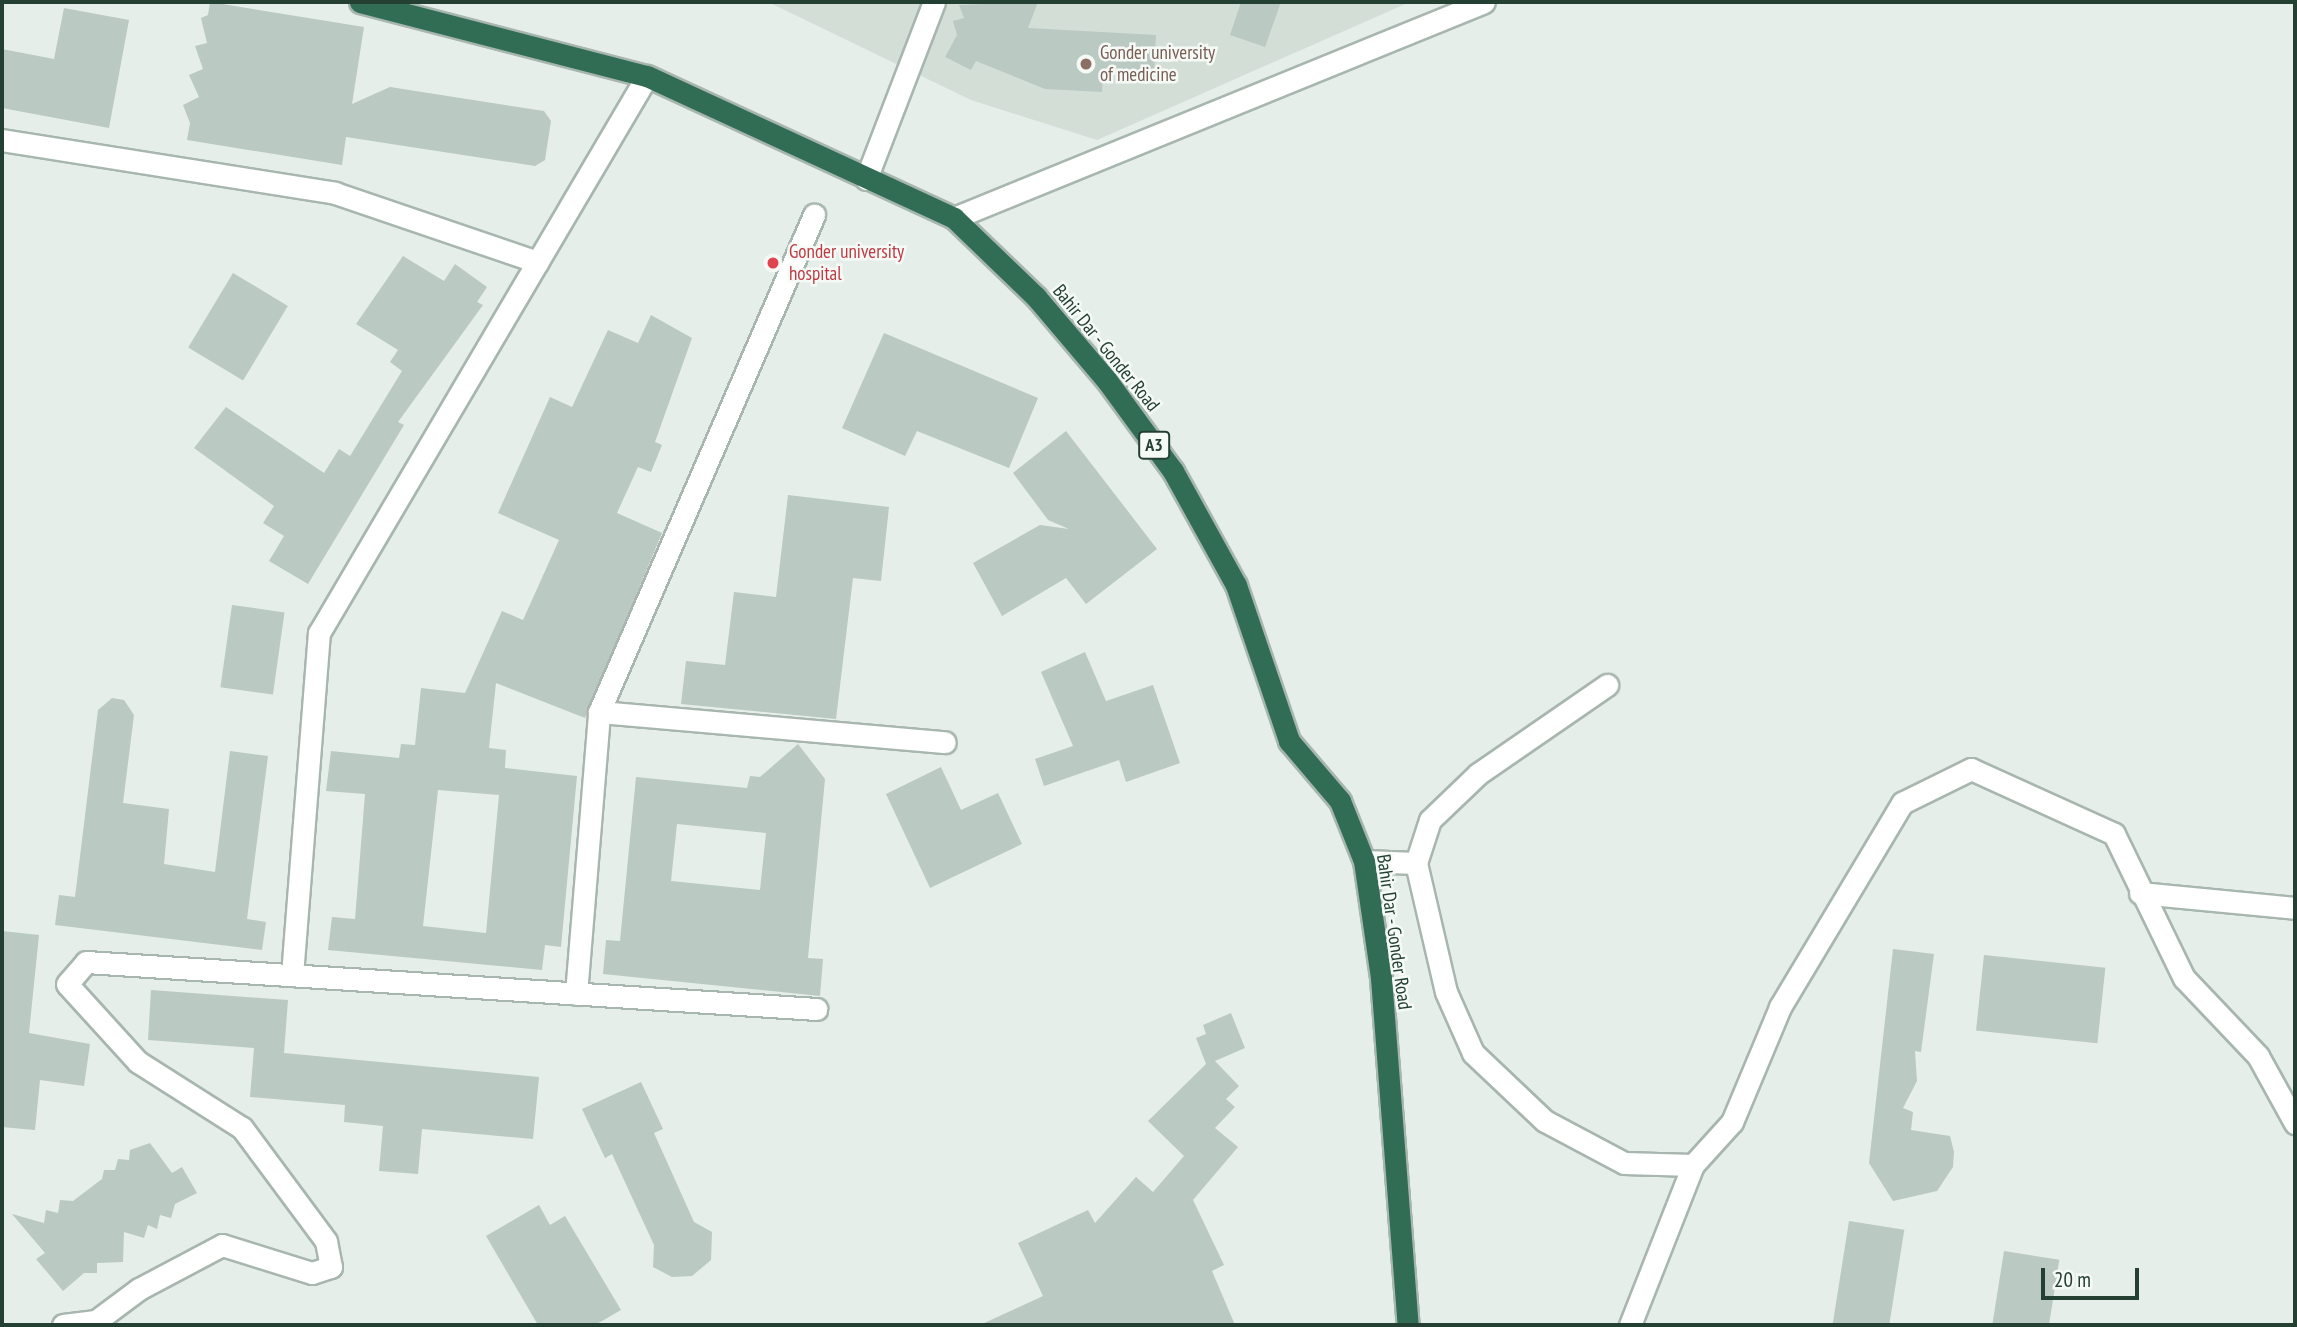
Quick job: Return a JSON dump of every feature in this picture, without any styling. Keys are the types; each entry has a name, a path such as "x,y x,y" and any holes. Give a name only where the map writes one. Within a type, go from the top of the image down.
{"highway":[{"name":"Bahir Dar - Gonder Road","path":"360,2 647,76 954,218 1036,297 1173,471 1236,585 1289,741 1340,801 1364,861 1381,978 1408,1325"}],"street":[{"path":"866,179 934,2"},
{"path":"954,218 1484,2"},
{"path":"292,975 319,633 647,76"},
{"path":"2,140 335,192 538,262"},
{"path":"576,993 599,712 814,215"},
{"path":"1607,685 1478,774 1430,820 1416,863 1446,992 1473,1053 1545,1121 1579,1143 1624,1163 1693,1165"},
{"path":"599,712 945,742"},
{"path":"1630,1325 1693,1165 1732,1122 1780,1007 1902,803 1970,769 2114,834 2140,893 2184,978 2258,1056 2295,1124"},
{"path":"1364,861 1416,863"},
{"path":"2140,893 2295,908"},
{"path":"63,1325 96,1321 139,1289 222,1245 312,1273 331,1267 326,1241 242,1128 138,1062 67,984 86,962 816,1009"}],"shaded area":[{"name":"Gonder university of medicine","path":"768,2 1410,2 1097,140 971,100"}],"building":[{"path":"210,2 364,27 352,104 390,87 544,111 551,121 545,160 535,166 346,137 342,165 187,140 190,123 183,105 199,97 189,75 203,69 195,46 207,43 201,18 208,15"},
{"path":"1038,2 1028,28 1156,35 1154,73 1103,70 1102,92 1045,89 976,61 971,70 945,57 957,35 953,21 964,18 959,5"},
{"path":"1241,2 1281,2 1265,47 1230,35"},
{"path":"64,8 129,20 109,128 2,108 2,49 54,59"},
{"path":"403,256 444,281 455,264 487,287 477,302 483,305 398,422 404,425 308,584 269,561 284,536 263,523 274,506 194,448 226,407 324,473 339,449 350,456 402,371 390,362 398,350 356,324"},
{"path":"233,273 288,306 243,381 188,348"},
{"path":"651,315 692,338 655,442 662,445 651,472 638,467 617,513 662,533 585,718 496,683 489,748 506,750 505,768 577,776 561,947 545,945 542,970 328,950 332,917 355,919 365,794 326,791 331,751 399,758 401,744 415,745 421,688 465,693 502,611 523,620 559,540 498,513 550,397 572,407 608,330 638,343","holes":["438,790 499,795 486,933 423,926"]},
{"path":"884,333 1038,398 1009,468 917,431 905,456 842,428"},
{"path":"1066,431 1157,549 1086,604 1066,578 1002,616 973,563 1040,525 1069,529 1048,520 1013,473"},
{"path":"788,495 889,507 881,581 853,578 836,719 681,704 686,661 725,665 734,592 776,597"},
{"path":"232,605 284,612 273,695 220,687"},
{"path":"1085,652 1106,701 1153,685 1180,763 1126,782 1119,760 1044,786 1035,759 1073,746 1041,672"},
{"path":"112,698 124,700 134,715 123,803 169,809 164,864 215,872 230,751 268,756 247,919 266,922 262,950 55,925 59,895 75,897 98,710"},
{"path":"798,744 825,779 808,958 823,959 820,996 603,974 606,940 620,941 636,777 747,788 750,776 760,777","holes":["677,824 766,833 760,890 671,881"]},
{"path":"941,767 961,810 998,793 1022,844 930,888 886,794"},
{"path":"2,931 39,935 29,1033 90,1044 84,1086 40,1080 35,1130 2,1127"},
{"path":"1893,949 1934,954 1921,1052 1915,1051 1917,1081 1903,1108 1913,1112 1911,1130 1950,1136 1954,1152 1953,1167 1937,1191 1893,1201 1869,1163"},
{"path":"1984,955 2105,968 2097,1043 1976,1031"},
{"path":"151,990 288,1000 284,1053 539,1077 533,1139 422,1129 418,1174 379,1171 383,1126 344,1122 345,1105 250,1097 254,1048 148,1040"},
{"path":"1231,1013 1245,1048 1215,1061 1239,1086 1226,1099 1235,1107 1215,1128 1238,1147 1193,1200 1224,1265 1212,1271 1235,1325 980,1325 1043,1296 1018,1243 1088,1210 1095,1223 1136,1177 1153,1192 1184,1156 1148,1121 1206,1064 1196,1038 1206,1034 1203,1025"},
{"path":"641,1082 663,1129 654,1133 694,1222 712,1232 711,1260 692,1276 672,1277 653,1267 654,1245 612,1154 605,1158 582,1109"},
{"path":"150,1143 172,1173 182,1167 197,1193 175,1204 171,1218 160,1215 157,1229 148,1225 144,1238 124,1232 123,1262 97,1263 97,1273 84,1273 63,1291 36,1259 45,1253 12,1214 44,1223 46,1210 58,1213 60,1200 73,1201 102,1179 104,1170 115,1170 118,1159 129,1160 130,1150"},
{"path":"539,1205 550,1225 565,1216 621,1310 595,1325 538,1325 486,1236"},
{"path":"1849,1221 1904,1230 1889,1325 1833,1325"},
{"path":"2004,1251 2059,1260 2049,1325 1992,1325"}],"place":[{"name":"Gonder university of medicine","path":"1086,64"},
{"name":"Gonder university hospital","path":"773,263"}]}
